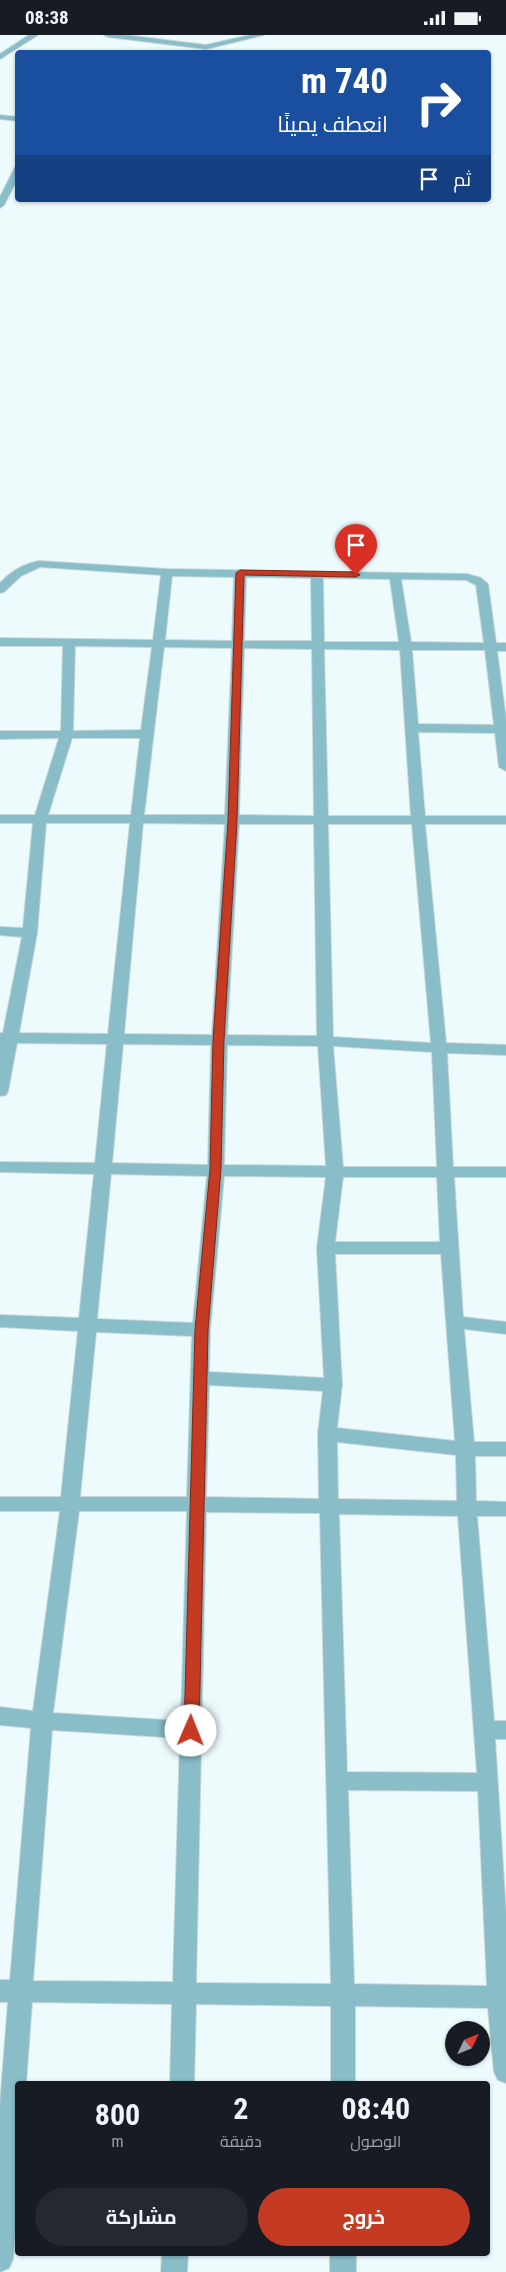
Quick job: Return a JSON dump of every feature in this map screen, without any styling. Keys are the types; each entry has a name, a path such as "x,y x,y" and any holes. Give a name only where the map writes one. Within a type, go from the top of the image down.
{"street":[{"path":"0,57 4,52 34,35"},
{"path":"108,35 206,47"},
{"path":"206,47 218,35"},
{"path":"196,50 260,35"},
{"path":"0,117 15,119"},
{"path":"0,205 15,175"},
{"path":"0,590 8,581 24,569 39,564 167,572 395,575 467,577 477,580 482,584 488,646 503,729 506,767"},
{"path":"0,2259 11,1991 42,1721 70,1505 87,1324 105,1168 138,819 157,643 167,572"},
{"path":"182,2081 186,1993 196,1504 202,1330 216,1169 218,1040 232,821 236,644 240,573"},
{"path":"317,574 325,1041 335,1172 326,1248 333,1385 327,1434 343,1995 343,2081"},
{"path":"395,575 406,646 418,819 439,1048 449,1249 465,1449 467,1509 503,1997 506,2072"},
{"path":"0,642 506,647"},
{"path":"0,1091 4,1038 30,933 40,819 67,735 69,642"},
{"path":"412,728 503,729"},
{"path":"0,735 147,734"},
{"path":"0,819 232,821 321,819 506,820"},
{"path":"0,931 30,933"},
{"path":"4,1038 325,1041 506,1050"},
{"path":"0,1167 335,1172 506,1171"},
{"path":"326,1248 449,1249"},
{"path":"0,1321 202,1330"},
{"path":"454,1322 506,1328"},
{"path":"201,1378 333,1385"},
{"path":"327,1434 465,1449 506,1449"},
{"path":"0,1504 196,1504 506,1509"},
{"path":"0,1716 42,1721 191,1731"},
{"path":"484,1730 506,1730"},
{"path":"337,1781 488,1782"},
{"path":"11,1991 503,1997"},
{"path":"174,2272 175,2256"},
{"path":"343,2256 343,2272"}],"route":[{"path":"191,1731 202,1330 216,1169 218,1040 232,821 236,644 240,573 356,575"}]}
